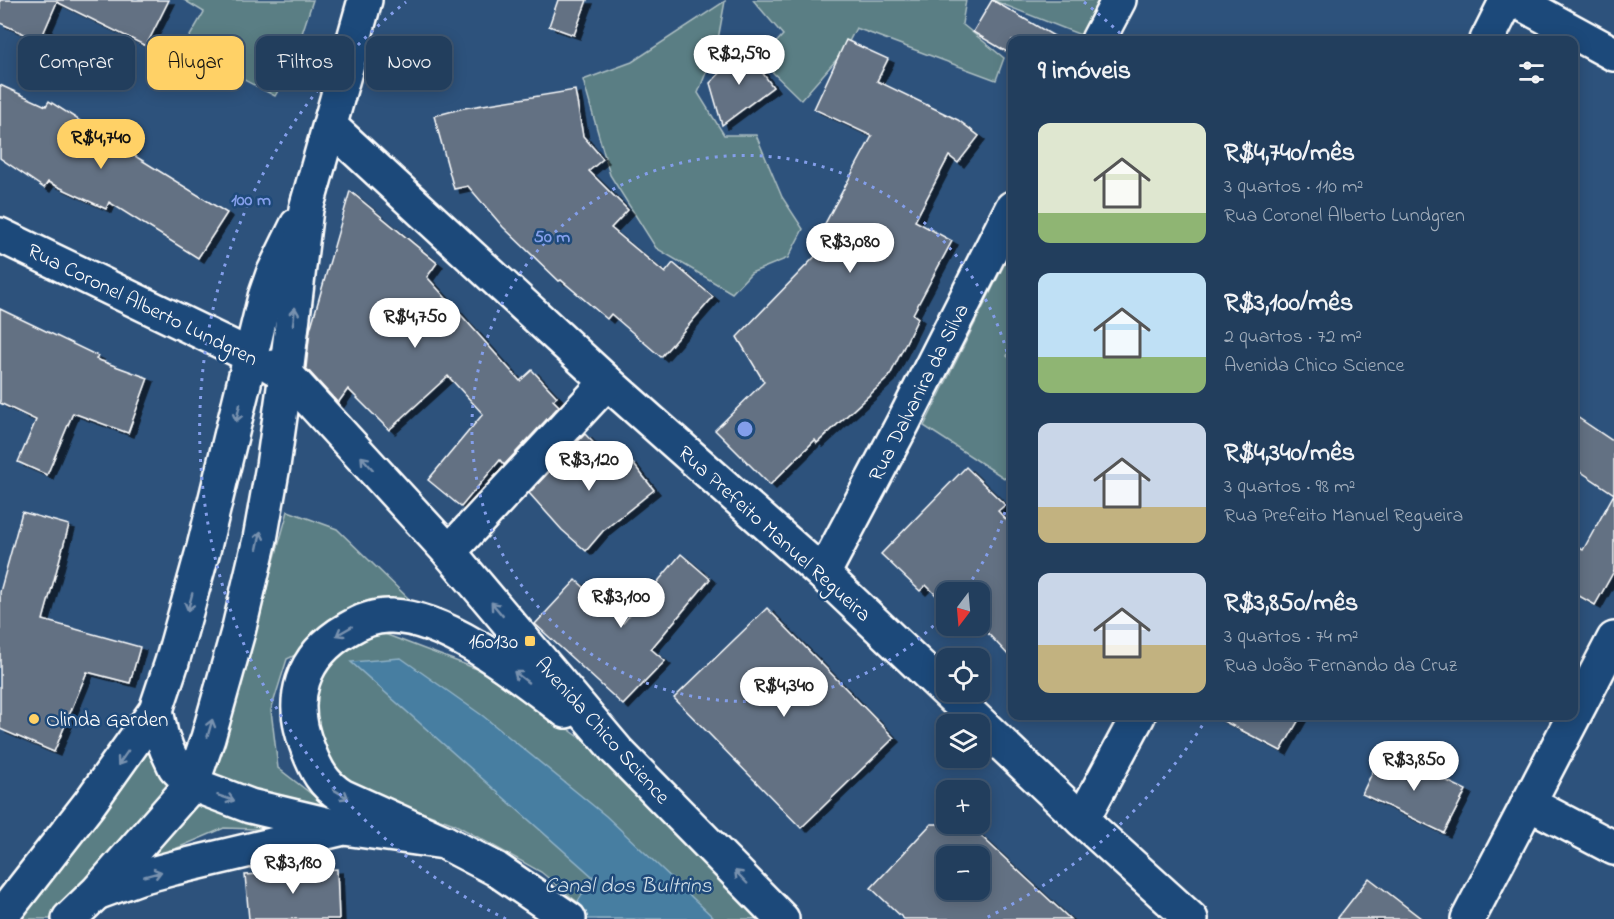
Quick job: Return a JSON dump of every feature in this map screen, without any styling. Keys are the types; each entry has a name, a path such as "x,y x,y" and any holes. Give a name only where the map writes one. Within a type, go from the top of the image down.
{"main road":[{"path":"69,919 97,892 192,784 208,738 236,639 260,539 286,374 306,209 365,0"},
{"path":"1100,36 1119,0"},
{"path":"1489,36 1507,0"},
{"path":"1515,0 1614,54"},
{"name":"Rua Prefeito Manuel Regueira","path":"330,126 607,382 823,574 1082,820 1191,919"},
{"path":"0,918 95,796 156,710 190,603 273,274 306,209"},
{"name":"Rua Dalvanira da Silva","path":"823,574 1008,216"},
{"name":"Rua Coronel Alberto Lundgren","path":"0,235 286,374"},
{"name":"Avenida Chico Science","path":"286,374 449,552 617,751 782,919"},
{"path":"449,552 607,382"},
{"path":"567,917 496,869 444,842 342,796 327,785 312,761 300,730 299,689 308,668 335,636 356,624 372,619 391,616 415,620 472,644 512,670 617,751"},
{"path":"1578,707 1614,639"},
{"path":"156,710 167,750 175,766 192,784 250,806 344,828 444,842"},
{"path":"1082,820 1136,720"},
{"path":"1468,919 1571,720"},
{"path":"1527,803 1614,848"},
{"path":"97,892 140,877 344,828"}],"green space":[{"path":"184,0 313,0 301,36 256,36 256,86 244,80 244,36 190,36 204,12"},
{"path":"753,0 966,0 962,24 1004,58 996,80 856,28 844,51 801,100 760,60 783,35"},
{"path":"992,0 1106,0 1087,36"},
{"path":"725,1 717,45 698,93 724,135 756,135 782,197 803,229 788,258 751,273 732,293 656,248 610,175 583,80 632,62"},
{"path":"264,90 278,90 275,96"},
{"path":"1008,260 1008,480 924,426"},
{"path":"288,511 337,529 409,599 426,620 442,649 396,623 350,628 287,659 271,710 278,768 336,813 212,783"},
{"path":"382,633 477,669 535,705 619,766 764,919 598,919 541,872 454,824 345,784 320,749 308,698 342,644"},
{"path":"152,737 172,787 54,919 15,919"},
{"path":"195,797 286,830 224,828 140,864"}],"water":[{"name":"Canal dos Bultrins","path":"401,658 483,716 606,816 715,919 567,919 593,877 351,662"}],"building":[{"path":"0,0 169,0 151,36 147,36 146,46 135,41 135,36 126,36 57,2 42,36 29,36 0,23"},
{"path":"558,0 587,0 574,35 549,26"},
{"path":"992,0 1054,36 1008,36 1008,53 973,32"},
{"path":"846,40 888,59 877,81 958,120 979,136 958,163 949,156 915,221 952,241 913,314 918,318 889,377 817,443 815,440 770,485 715,430 764,382 737,337 832,239 820,233 872,136 814,109"},
{"path":"745,49 773,87 722,125 710,83"},
{"path":"0,85 46,106 49,101 91,128 94,122 136,141 130,153 227,213 198,258 109,202 106,209 48,182 44,188 0,158"},
{"path":"575,90 583,136 603,159 589,171 628,210 611,228 665,273 673,263 713,297 661,357 611,314 607,319 561,280 559,281 503,227 468,186 454,189 434,116 464,108"},
{"path":"350,191 437,263 427,277 520,381 532,370 557,397 553,400 559,406 504,465 500,460 461,507 428,480 483,414 448,376 389,430 348,389 338,403 306,368 310,330"},
{"path":"0,309 98,356 96,359 148,378 128,433 73,413 47,475 18,462 36,420 0,403"},
{"path":"1578,418 1614,442 1614,494 1578,470"},
{"path":"585,434 619,470 631,461 654,490 603,531 586,551 562,530 529,493"},
{"path":"966,467 1005,505 998,511 1008,522 1008,655 990,636 990,582 936,582 936,595 926,585 920,591 881,554"},
{"path":"1614,494 1614,571 1595,605 1578,595 1578,547 1583,550"},
{"path":"22,512 69,525 43,620 140,647 130,683 87,672 54,752 0,729 0,592"},
{"path":"681,554 710,579 651,649 665,661 623,705 535,624 576,580 623,623"},
{"path":"767,608 894,738 801,828 674,698"},
{"path":"1222,720 1299,720 1281,751"},
{"path":"1383,750 1466,790 1444,833 1362,794"},
{"path":"931,824 936,824 936,834 979,834 1070,919 904,919 871,888"},
{"path":"337,869 339,919 249,919 245,875"},
{"path":"1369,878 1422,919 1337,919"}],"place":[{"name":"160130","path":"530,641"},
{"name":"Olinda Garden","path":"34,719"}]}
